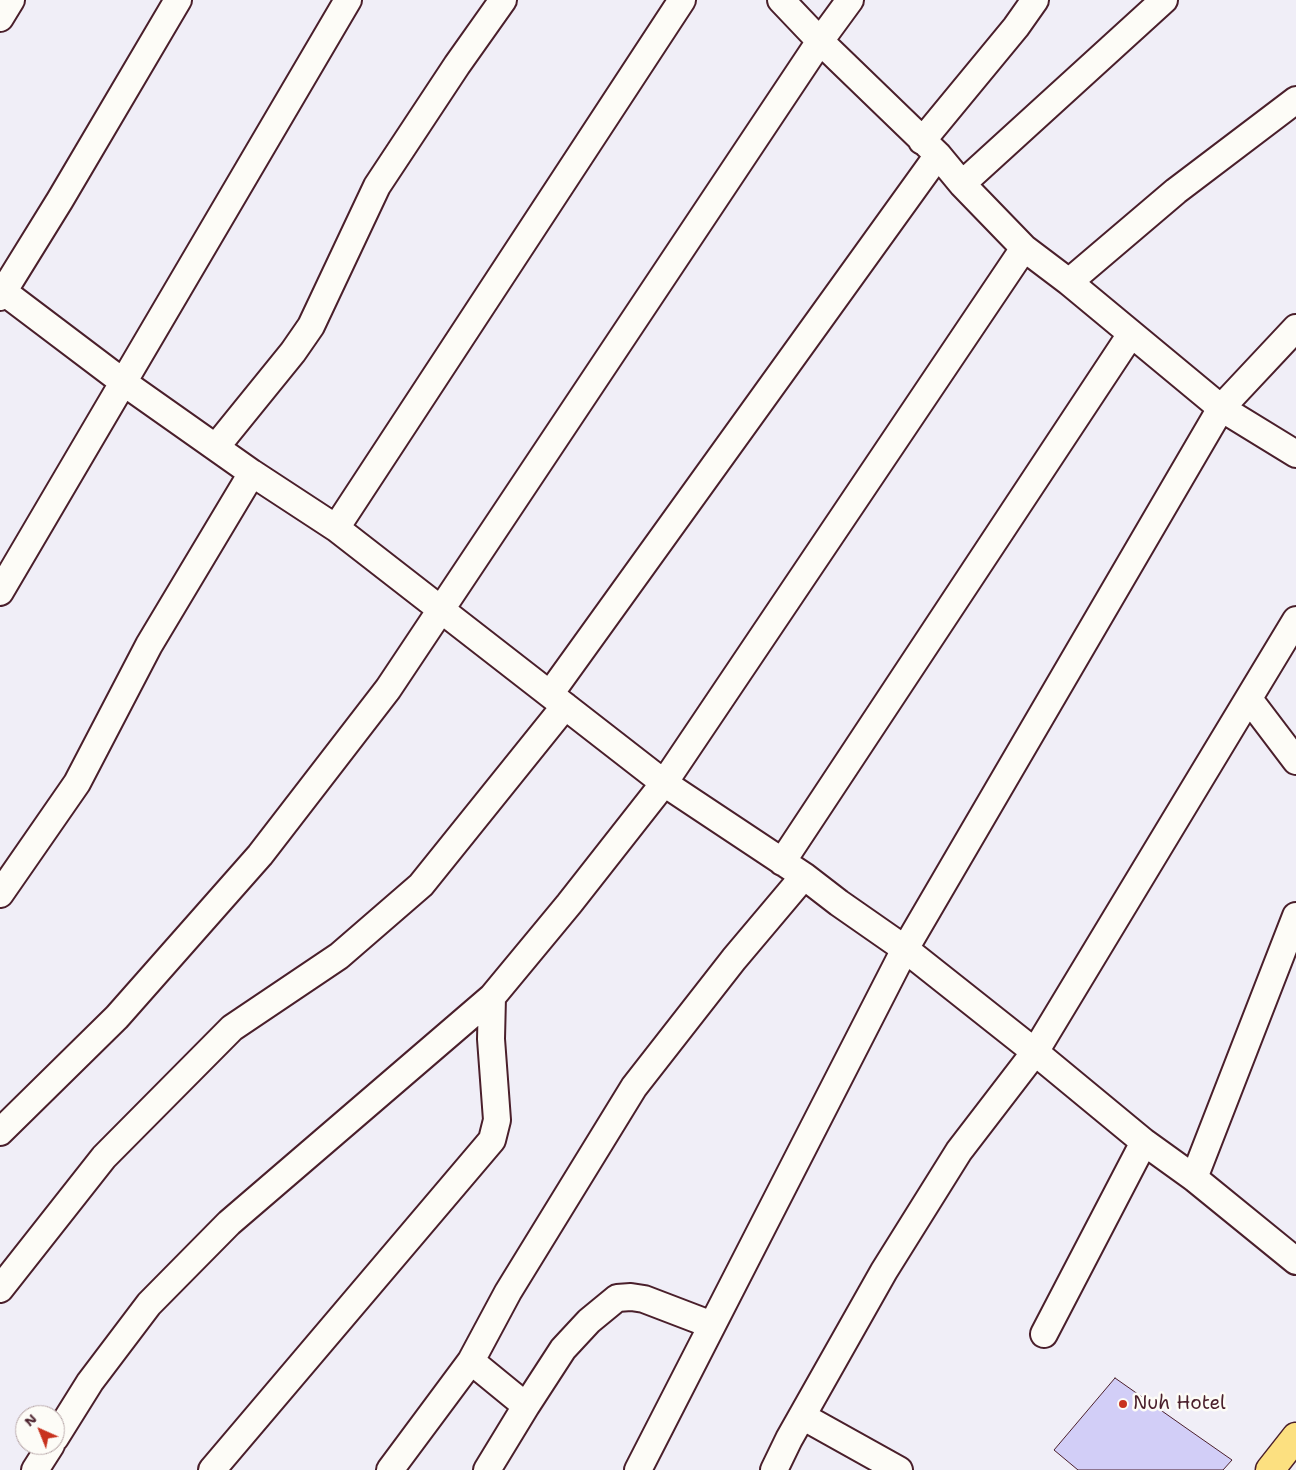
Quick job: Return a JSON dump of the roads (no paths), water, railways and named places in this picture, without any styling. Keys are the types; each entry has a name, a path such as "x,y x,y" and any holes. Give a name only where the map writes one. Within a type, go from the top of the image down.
{"highway":[{"path":"1270,1470 1295,1443"}],"street":[{"path":"0,18 12,0"},
{"path":"178,0 60,200 1,292 122,382 252,473 336,528 664,783 804,876 839,903 906,949 1144,1142 1194,1178 1296,1261"},
{"path":"0,592 348,0"},
{"path":"216,447 293,352 311,326 377,186 457,65 503,0"},
{"path":"336,528 682,0"},
{"path":"781,0 820,41 930,148 1024,248 1069,282 1221,408 1296,454"},
{"path":"0,1132 117,1017 260,856 388,689 442,611 820,41 850,0"},
{"path":"0,1289 104,1157 232,1028 339,956 421,885 557,700 930,148 1035,0"},
{"path":"962,184 1164,0"},
{"path":"1069,282 1176,191 1296,100"},
{"path":"65,1422 90,1382 149,1304 229,1223 492,997 569,904 664,783 1024,248"},
{"path":"638,1470 906,949 1221,408 1296,328"},
{"path":"782,862 1131,334"},
{"path":"0,894 77,783 149,645 252,473"},
{"path":"774,1470 802,1416 884,1271 959,1151 1035,1052 1296,620"},
{"path":"1249,699 1296,761"},
{"path":"390,1470 471,1361 508,1292 634,1087 734,959 804,876"},
{"path":"1194,1178 1296,916"},
{"path":"212,1470 492,1140 497,1120 491,1039 492,997"},
{"path":"1044,1334 1144,1142"},
{"path":"487,1470 563,1349 588,1320 617,1298 644,1299 712,1325"},
{"path":"471,1361 526,1406"},
{"path":"802,1416 900,1470"},
{"path":"35,1470 44,1455"}],"place":[{"name":"Nuh Hotel","path":"1123,1404"}]}
